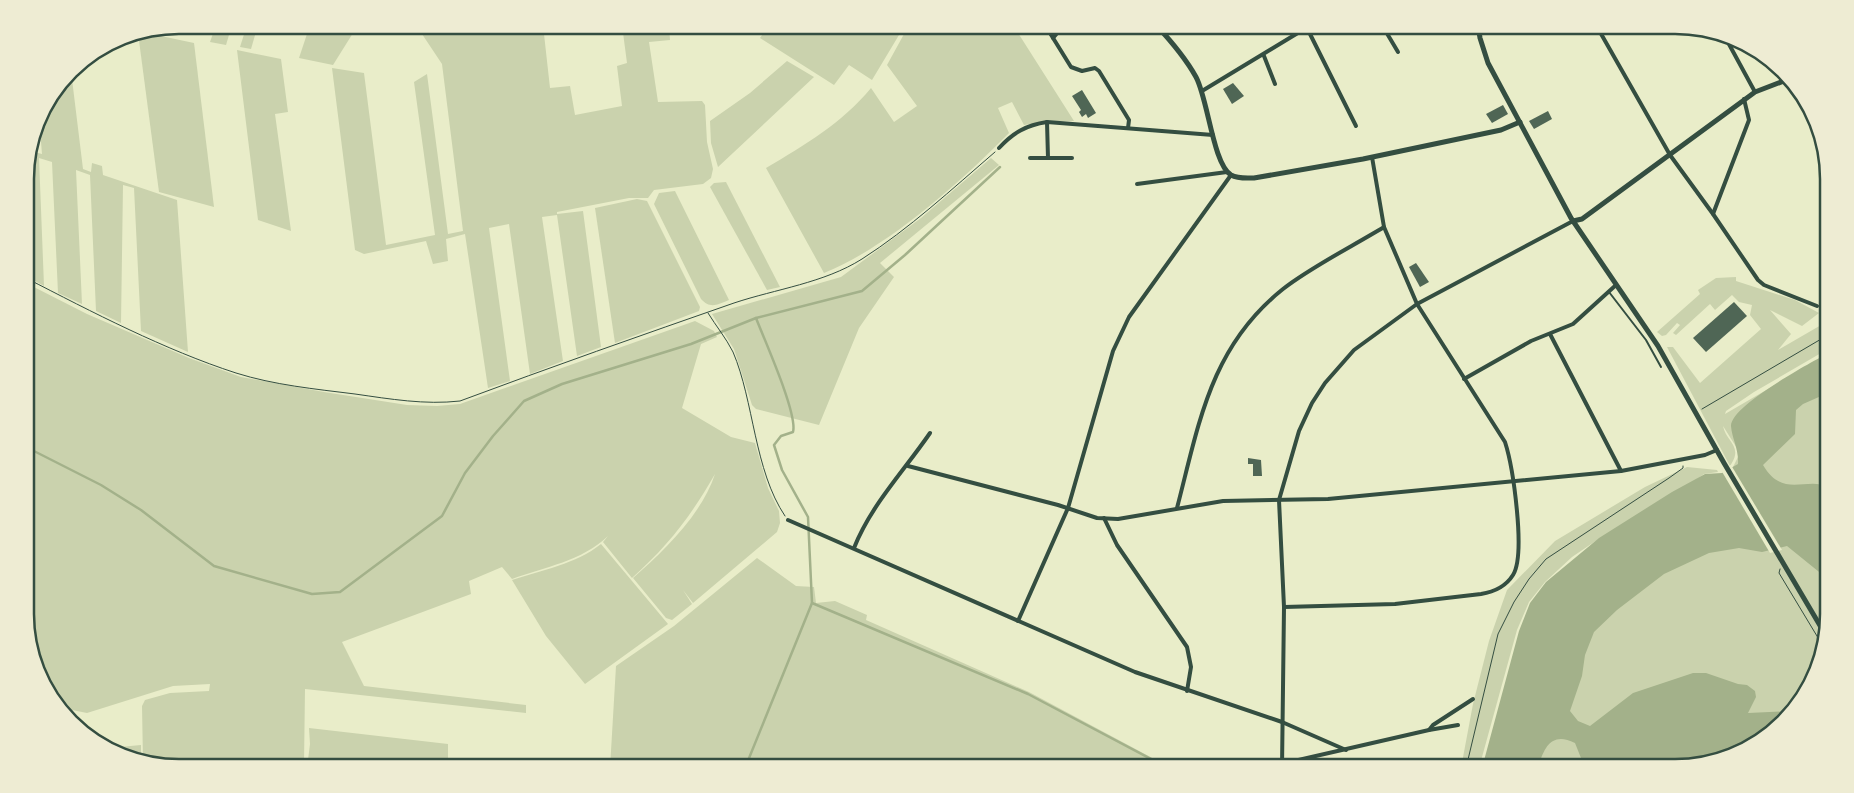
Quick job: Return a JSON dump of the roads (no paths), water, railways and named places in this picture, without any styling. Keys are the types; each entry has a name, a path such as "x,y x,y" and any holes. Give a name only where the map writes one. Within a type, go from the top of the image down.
{"main road":[{"path":"1164,34 1184,58 1202,91 1220,160 1229,173 1254,178 1372,157 1501,130 1520,122"},
{"path":"1479,34 1488,63 1573,220 1658,346 1716,450 1820,625"},
{"path":"1573,220 1582,219 1744,99 1755,92 1782,82"}],"street":[{"path":"1051,34 1071,67 1082,71 1095,68 1099,72 1129,120 1128,128"},
{"path":"1053,38 1056,34"},
{"path":"1202,91 1264,56 1297,34"},
{"path":"1313,34 1356,126"},
{"path":"1387,34 1398,52"},
{"path":"1601,34 1670,155 1758,280 1764,285 1816,306"},
{"path":"1729,44 1755,92"},
{"path":"1264,56 1275,84"},
{"path":"1713,214 1749,120 1744,99"},
{"path":"1046,122 1048,158"},
{"path":"998,148 1016,132 1046,122 1213,135"},
{"path":"1284,607 1395,604 1481,594 1500,588 1513,575 1516,567 1518,548 1514,481 1505,442 1416,304 1384,227 1372,157"},
{"path":"1030,158 1072,158"},
{"path":"1136,184 1229,173"},
{"path":"1018,621 1068,508 1113,351 1129,318 1229,173"},
{"path":"1282,759 1284,607 1279,500 1299,431 1312,403 1325,383 1354,350 1416,304 1573,220"},
{"path":"1177,508 1206,396 1217,372 1244,328 1284,288 1384,227"},
{"path":"1464,379 1531,341 1573,324 1616,285"},
{"path":"1550,334 1621,472"},
{"path":"854,548 878,502 908,466 930,433"},
{"path":"908,466 1104,518 1118,519 1223,501 1328,499 1621,472 1705,455 1716,450"},
{"path":"1104,518 1117,545 1187,647 1191,667 1187,691"},
{"path":"788,520 822,533 1135,672 1282,722 1346,750"},
{"path":"1429,730 1433,725 1474,699"},
{"path":"1310,759 1429,730 1458,725"}],"lane":[{"path":"1609,292 1646,340 1661,367"}],"waterway":[{"path":"34,451 101,485 141,510 214,566 312,594 340,592 442,516 465,473 493,436 524,401 562,384 691,344 756,318 862,291 905,255 1000,167"},
{"path":"749,759 812,603 808,517 782,470 774,445 781,436 793,432 793,423 786,394 756,318"},
{"path":"812,603 1028,694 1151,759"}]}
